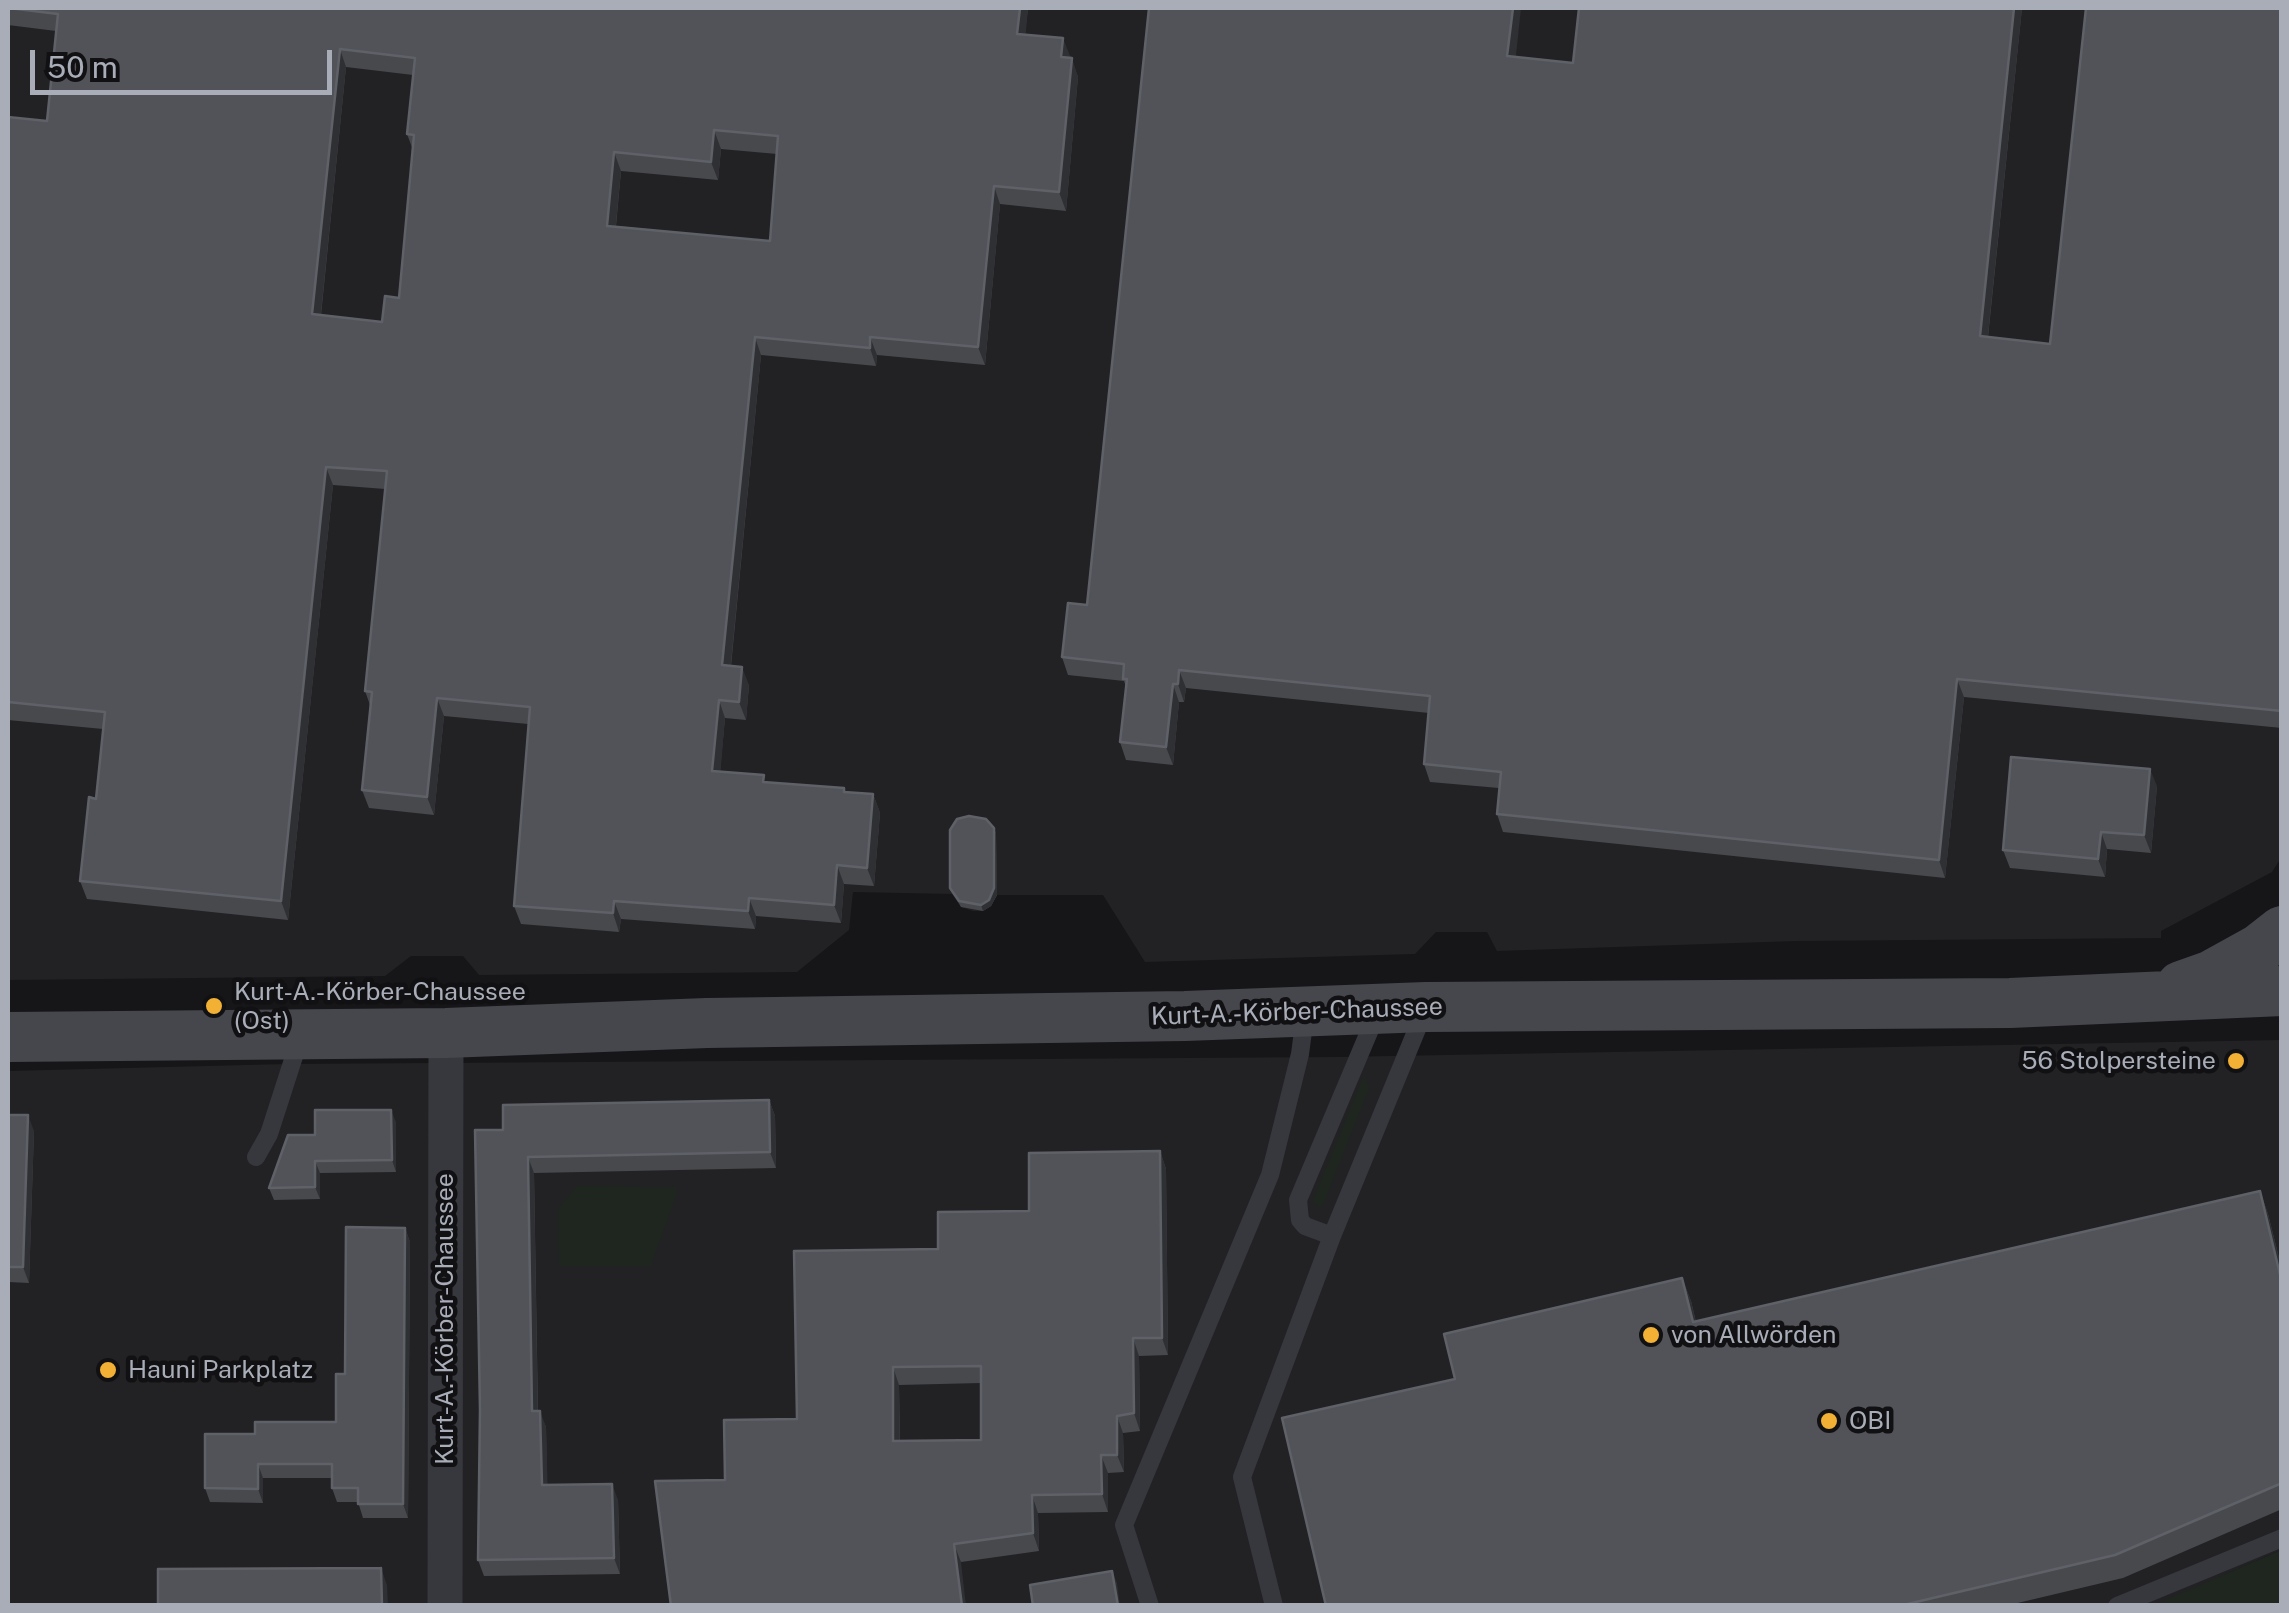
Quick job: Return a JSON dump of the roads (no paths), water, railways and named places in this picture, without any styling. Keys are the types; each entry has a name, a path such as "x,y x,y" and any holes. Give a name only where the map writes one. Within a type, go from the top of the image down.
{"main road":[{"name":"Kurt-A.-Körber-Chaussee","path":"2149,998 2212,975 2282,932"},
{"name":"Kurt-A.-Körber-Chaussee","path":"8,1036 446,1033 707,1023 1678,1003 1944,1004 2282,991"}],"street":[{"name":"Kurt-A.-Körber-Chaussee","path":"445,1606 446,1033"}],"lane":[{"path":"1332,1236 1300,1220 1298,1200 1402,1008"},
{"path":"1274,1606 1242,1477 1332,1236 1402,1008"},
{"path":"1150,1606 1124,1525 1270,1175 1300,1054 1306,1011"},
{"path":"256,1157 270,1134 301,1033"},
{"path":"2117,1606 2282,1538"}],"place":[{"name":"Kurt-A.-Körber-Chaussee (Ost)","path":"214,1006"},
{"name":"56 Stolpersteine","path":"2236,1061"},
{"name":"von Allwörden","path":"1651,1335"},
{"name":"Hauni Parkplatz","path":"108,1370"},
{"name":"OBI","path":"1829,1421"}]}
